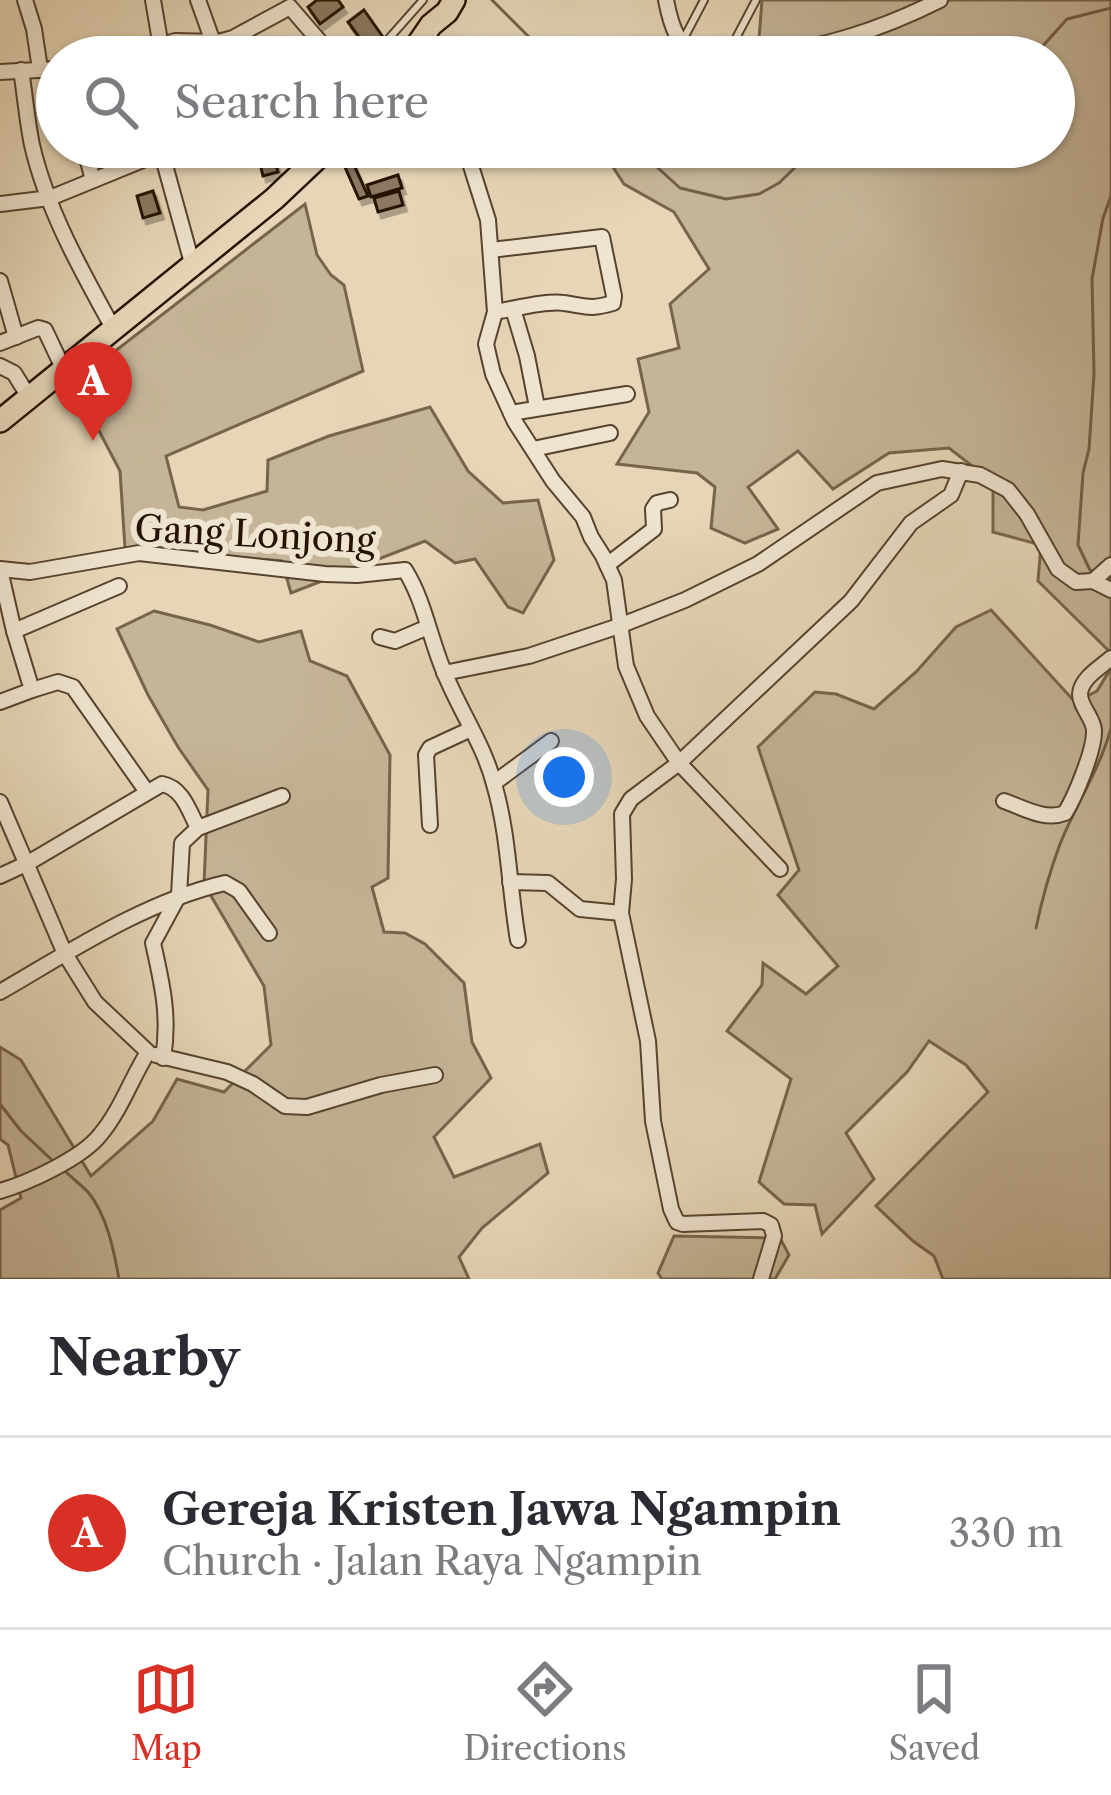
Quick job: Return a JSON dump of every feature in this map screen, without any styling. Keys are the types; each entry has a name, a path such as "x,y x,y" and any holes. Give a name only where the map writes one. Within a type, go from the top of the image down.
{"main road":[{"path":"423,36 440,0"},
{"path":"431,25 454,0"},
{"path":"0,421 307,168"}],"street":[{"path":"25,0 36,43"},
{"path":"153,0 159,36"},
{"path":"198,0 216,36"},
{"path":"666,0 676,36"},
{"path":"855,36 940,0"},
{"path":"238,36 292,2 317,36"},
{"path":"22,70 36,158"},
{"path":"0,72 36,70"},
{"path":"39,168 62,232 112,328"},
{"path":"90,168 93,181"},
{"path":"0,204 50,198 121,168"},
{"path":"165,168 192,263"},
{"path":"472,168 488,220 491,250 495,311 486,344 511,413 553,481 583,517 614,580 626,666 642,707 679,763 780,869"},
{"path":"491,250 602,237 613,303 580,309 563,302 495,311"},
{"path":"0,281 16,337"},
{"path":"513,309 537,407"},
{"path":"0,344 38,328 45,330 63,368"},
{"path":"0,366 14,373 29,397"},
{"path":"511,413 627,394"},
{"path":"530,444 610,433"},
{"path":"444,673 529,656 685,600 758,564 877,483 942,469 980,475 1008,490 1028,514 1058,568 1076,582 1102,573 1111,590"},
{"path":"761,1279 774,1236 771,1226 763,1221 683,1224 671,1209 653,1121 648,1041 622,913 622,814 631,799 679,763 851,601 911,524 951,495 961,471"},
{"path":"607,565 654,529 653,509 670,500"},
{"name":"Gang Lonjong","path":"0,569 30,572 139,554 325,574 408,573 444,673 494,783 508,843 518,940"},
{"path":"0,569 32,690"},
{"path":"14,631 119,586"},
{"path":"380,637 395,641 428,627"},
{"path":"1004,801 1043,815 1065,812 1093,740 1094,728 1081,690 1111,658"},
{"path":"0,703 58,682 73,686 147,792"},
{"path":"430,826 425,755 430,748 471,730"},
{"path":"494,783 551,741"},
{"path":"0,876 162,784 179,792 198,828"},
{"path":"0,1191 49,1172 98,1139 129,1082 156,1055 168,1030 153,943 179,895 182,843 198,828 282,796"},
{"path":"0,802 65,954 94,1002 156,1055 227,1072 286,1106 307,1107 435,1075"},
{"path":"510,882 548,883 580,909 622,913"},
{"path":"0,992 179,895 225,883 238,891 268,933"}],"lane":[{"path":"391,36 424,0"},
{"path":"685,36 704,0"},
{"path":"737,36 756,0"}],"shaded area":[{"path":"762,0 1111,0 1111,653 1038,581 1041,545 993,532 993,482 949,448 889,453 833,489 798,451 748,487 778,529 745,543 711,528 715,487 697,473 617,464 649,412 638,359 679,348 670,304 709,269 674,212 624,184 614,168 1075,168 1075,36 759,36"},
{"path":"305,204 317,255 344,285 363,371 166,456 179,507 203,510 267,491 268,460 329,436 430,407 468,471 503,503 538,500 554,560 523,613 508,607 475,559 455,563 425,541 291,593 282,561 125,548 120,471 74,383"},
{"path":"991,610 1075,702 1097,691 1111,668 1111,1279 943,1279 934,1256 876,1206 988,1092 966,1065 929,1041 907,1072 846,1133 874,1179 822,1234 815,1205 784,1204 759,1182 791,1079 727,1031 762,985 763,963 806,994 838,966 778,895 799,870 758,747 815,692 836,694 874,709 956,627"},
{"path":"154,611 259,642 301,631 310,661 347,676 390,755 388,878 372,887 384,932 405,933 425,944 464,983 472,1042 491,1078 434,1137 454,1177 540,1144 548,1173 482,1228 459,1257 469,1279 0,1279 0,1210 21,1198 8,1145 0,1139 0,1047 21,1060 91,1176 153,1121 177,1079 224,1092 271,1045 264,986 204,884 208,790 148,695 117,629"},
{"path":"674,1236 780,1238 789,1255 775,1279 662,1279 658,1273"}],"building":[{"path":"317,0 338,0 343,7 320,24 308,7"},
{"path":"364,10 382,36 358,36 348,22"},
{"path":"261,168 277,168 278,172 263,176"},
{"path":"345,168 355,168 368,196 359,199"},
{"path":"398,175 402,188 371,197 367,185"},
{"path":"153,191 160,213 143,218 137,196"},
{"path":"399,191 403,205 378,212 374,198"}],"waterway":[{"path":"492,0 528,36"},
{"path":"1052,36 1067,19 1111,8"},
{"path":"658,168 680,188 726,199 759,194 794,168"},
{"path":"1096,574 1078,545 1094,374 1092,279 1111,196"},
{"path":"1036,928 1060,844 1111,728"},
{"path":"0,1104 53,1161"},
{"path":"65,1171 100,1211 119,1279"}],"place":[{"name":"Gereja Kristen Jawa Ngampin","path":"93,441"}]}
